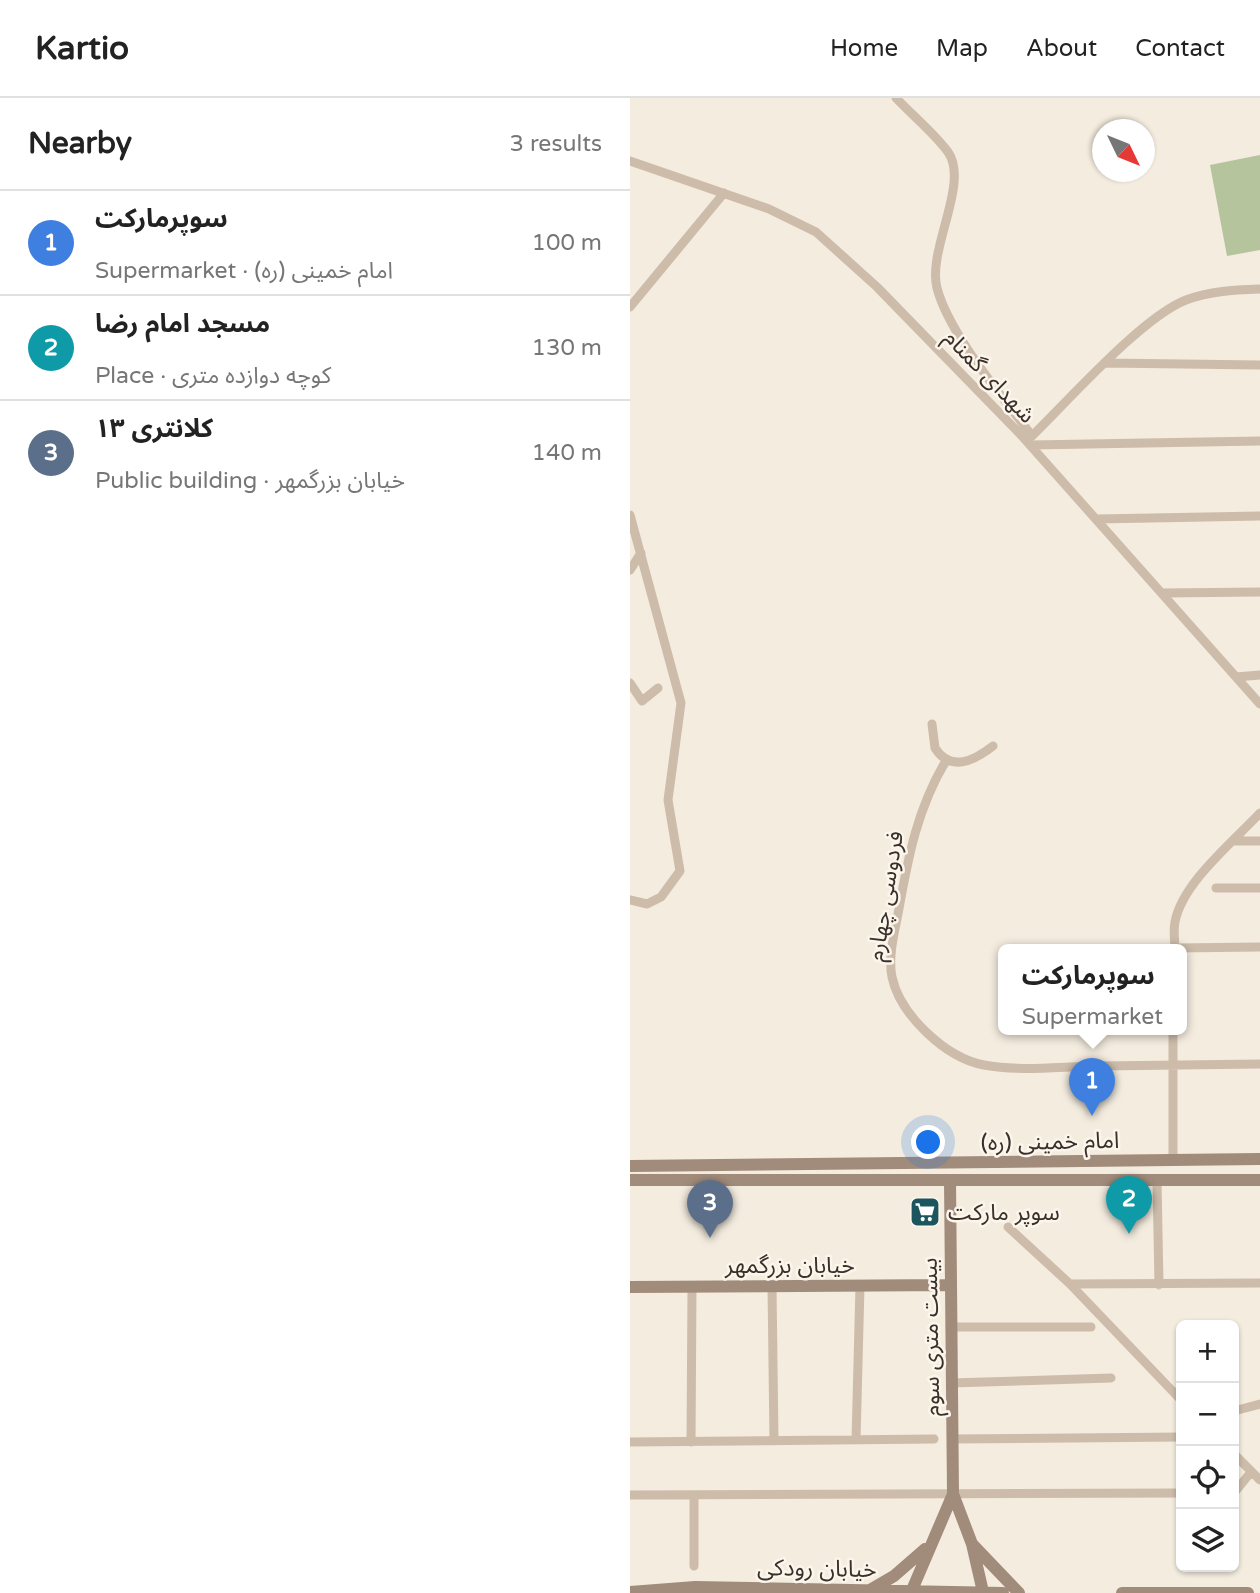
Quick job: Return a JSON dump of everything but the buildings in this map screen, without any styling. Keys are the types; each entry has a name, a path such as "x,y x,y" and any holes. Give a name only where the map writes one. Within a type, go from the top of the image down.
{"main road":[{"name":"امام خمینی (ره)","path":"630,1166 1260,1159"},
{"name":"امام خمینی (ره)","path":"630,1180 1260,1180"},
{"name":"بیست متری سوم","path":"950,1180 953,1494 972,1544 983,1592"},
{"name":"خیابان بزرگمهر","path":"630,1287 949,1285"},
{"name":"بیست متری سوم","path":"912,1590 953,1494"},
{"path":"869,1590 909,1565 931,1544"},
{"path":"972,1544 1019,1593"},
{"name":"خیابان رودکی","path":"630,1592 695,1587 1003,1593"},
{"path":"1122,1593 1248,1593"}],"street":[{"path":"896,98 950,154 954,180 935,265 937,288 951,320 978,363 1032,436"},
{"name":"شهدای گمنام","path":"630,161 769,209 816,232 877,287 1031,447 1260,704"},
{"path":"630,307 724,193"},
{"path":"1260,289 1223,290 1183,301 1141,331 1106,363 1032,436 1031,447 1260,441"},
{"path":"1106,363 1260,365"},
{"path":"630,515 681,703 668,800 680,871 661,897 647,904 630,900"},
{"path":"1097,519 1260,516"},
{"path":"630,570 641,553"},
{"path":"1163,593 1260,592"},
{"path":"1236,677 1260,675"},
{"path":"630,684 642,701 658,688"},
{"path":"932,724 935,748 947,759 961,764 969,762 993,746"},
{"name":"فردوسی چهارم","path":"947,759 929,788 916,822 893,939 892,976 902,1003 941,1044 964,1058 983,1065 1043,1068 1260,1064"},
{"path":"1175,944 1175,921 1187,894 1208,866 1260,813"},
{"path":"1234,841 1260,841"},
{"path":"1216,888 1260,888"},
{"path":"1187,949 1260,947"},
{"path":"1173,1035 1173,1160"},
{"path":"1157,1180 1159,1285"},
{"path":"1008,1227 1070,1284 1176,1395"},
{"path":"1070,1284 1260,1283"},
{"path":"772,1286 774,1441"},
{"path":"856,1440 860,1286"},
{"path":"691,1441 692,1287"},
{"path":"950,1327 1091,1327"},
{"path":"951,1383 1111,1378"},
{"path":"1239,1410 1260,1404"},
{"path":"952,1439 1176,1437"},
{"path":"630,1442 934,1439"},
{"path":"1239,1459 1260,1480"},
{"path":"1239,1487 1251,1472"},
{"path":"630,1495 1176,1493"},
{"path":"694,1495 694,1566"}],"green space":[{"path":"1260,155 1260,250 1227,256 1210,165"}],"place":[{"name":"سوپرمارکت","path":"1092,1116"},
{"name":"سوپر مارکت","path":"925,1212"},
{"name":"مسجد امام رضا","path":"1129,1234"},
{"name":"کلانتری ۱۳","path":"710,1238"}]}
